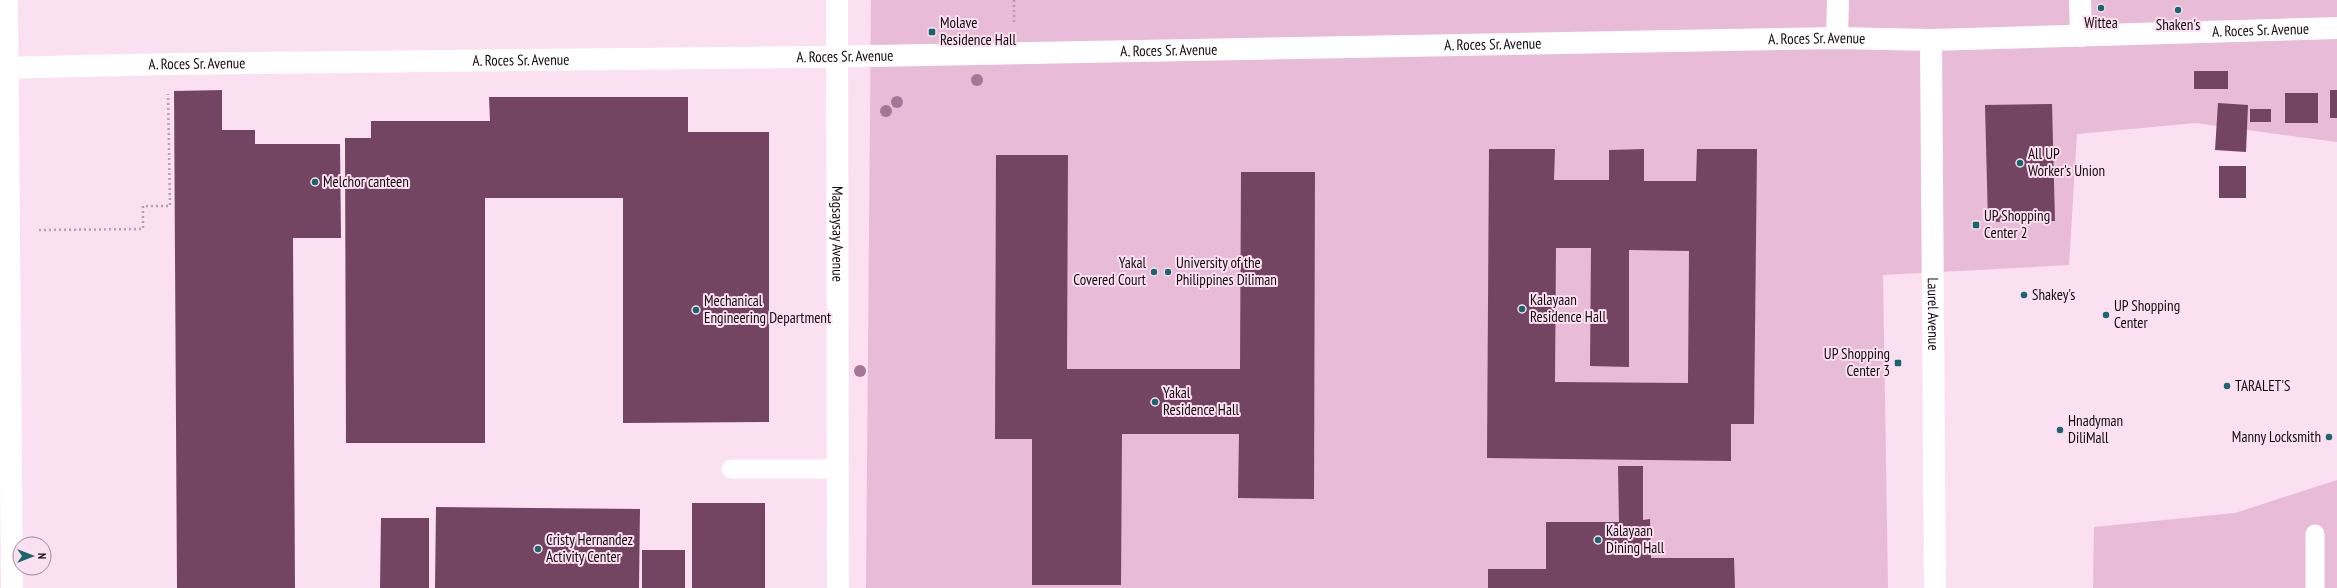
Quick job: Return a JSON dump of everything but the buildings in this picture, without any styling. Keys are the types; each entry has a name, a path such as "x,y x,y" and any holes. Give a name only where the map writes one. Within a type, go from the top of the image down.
{"street":[{"path":"7,0 4,68 8,230 12,588"},
{"name":"Magsaysay Avenue","path":"837,0 839,56 837,469 838,588"},
{"path":"1837,38 1838,0"},
{"path":"2080,0 2081,36"},
{"name":"A. Roces Sr. Avenue","path":"4,68 168,64 839,56 1837,38 1931,40 2337,28"},
{"name":"Laurel Avenue","path":"1931,40 1935,588"}],"lane":[{"path":"731,469 837,469"},
{"path":"2315,534 2315,588"}],"path":[{"path":"8,230 144,229 143,206 170,206 168,64"}],"shaded area":[{"path":"871,0 2337,0 2337,142 2195,123 2077,134 2069,265 1883,275 1888,588 866,588"},
{"path":"2337,480 2337,588 2093,588 2094,527 2235,513"}],"place":[{"name":"Wittea","path":"2101,8"},
{"name":"Shaken's","path":"2178,10"},
{"name":"Molave Residence Hall","path":"932,32"},
{"name":"All UP Worker's Union","path":"2020,163"},
{"name":"Melchor canteen","path":"315,182"},
{"name":"UP Shopping Center 2","path":"1976,225"},
{"name":"Yakal Covered Court","path":"1154,272"},
{"name":"University of the Philippines Diliman","path":"1168,272"},
{"name":"Shakey's","path":"2024,295"},
{"name":"Kalayaan Residence Hall","path":"1522,309"},
{"name":"Mechanical Engineering Department","path":"696,310"},
{"name":"UP Shopping Center","path":"2106,315"},
{"name":"UP Shopping Center 3","path":"1898,363"},
{"name":"TARALET'S","path":"2227,386"},
{"name":"Yakal Residence Hall","path":"1155,402"},
{"name":"Hnadyman DiliMall","path":"2060,430"},
{"name":"Manny Locksmith","path":"2329,437"},
{"name":"Kalayaan Dining Hall","path":"1598,540"},
{"name":"Cristy Hernandez Activity Center","path":"538,549"}]}
